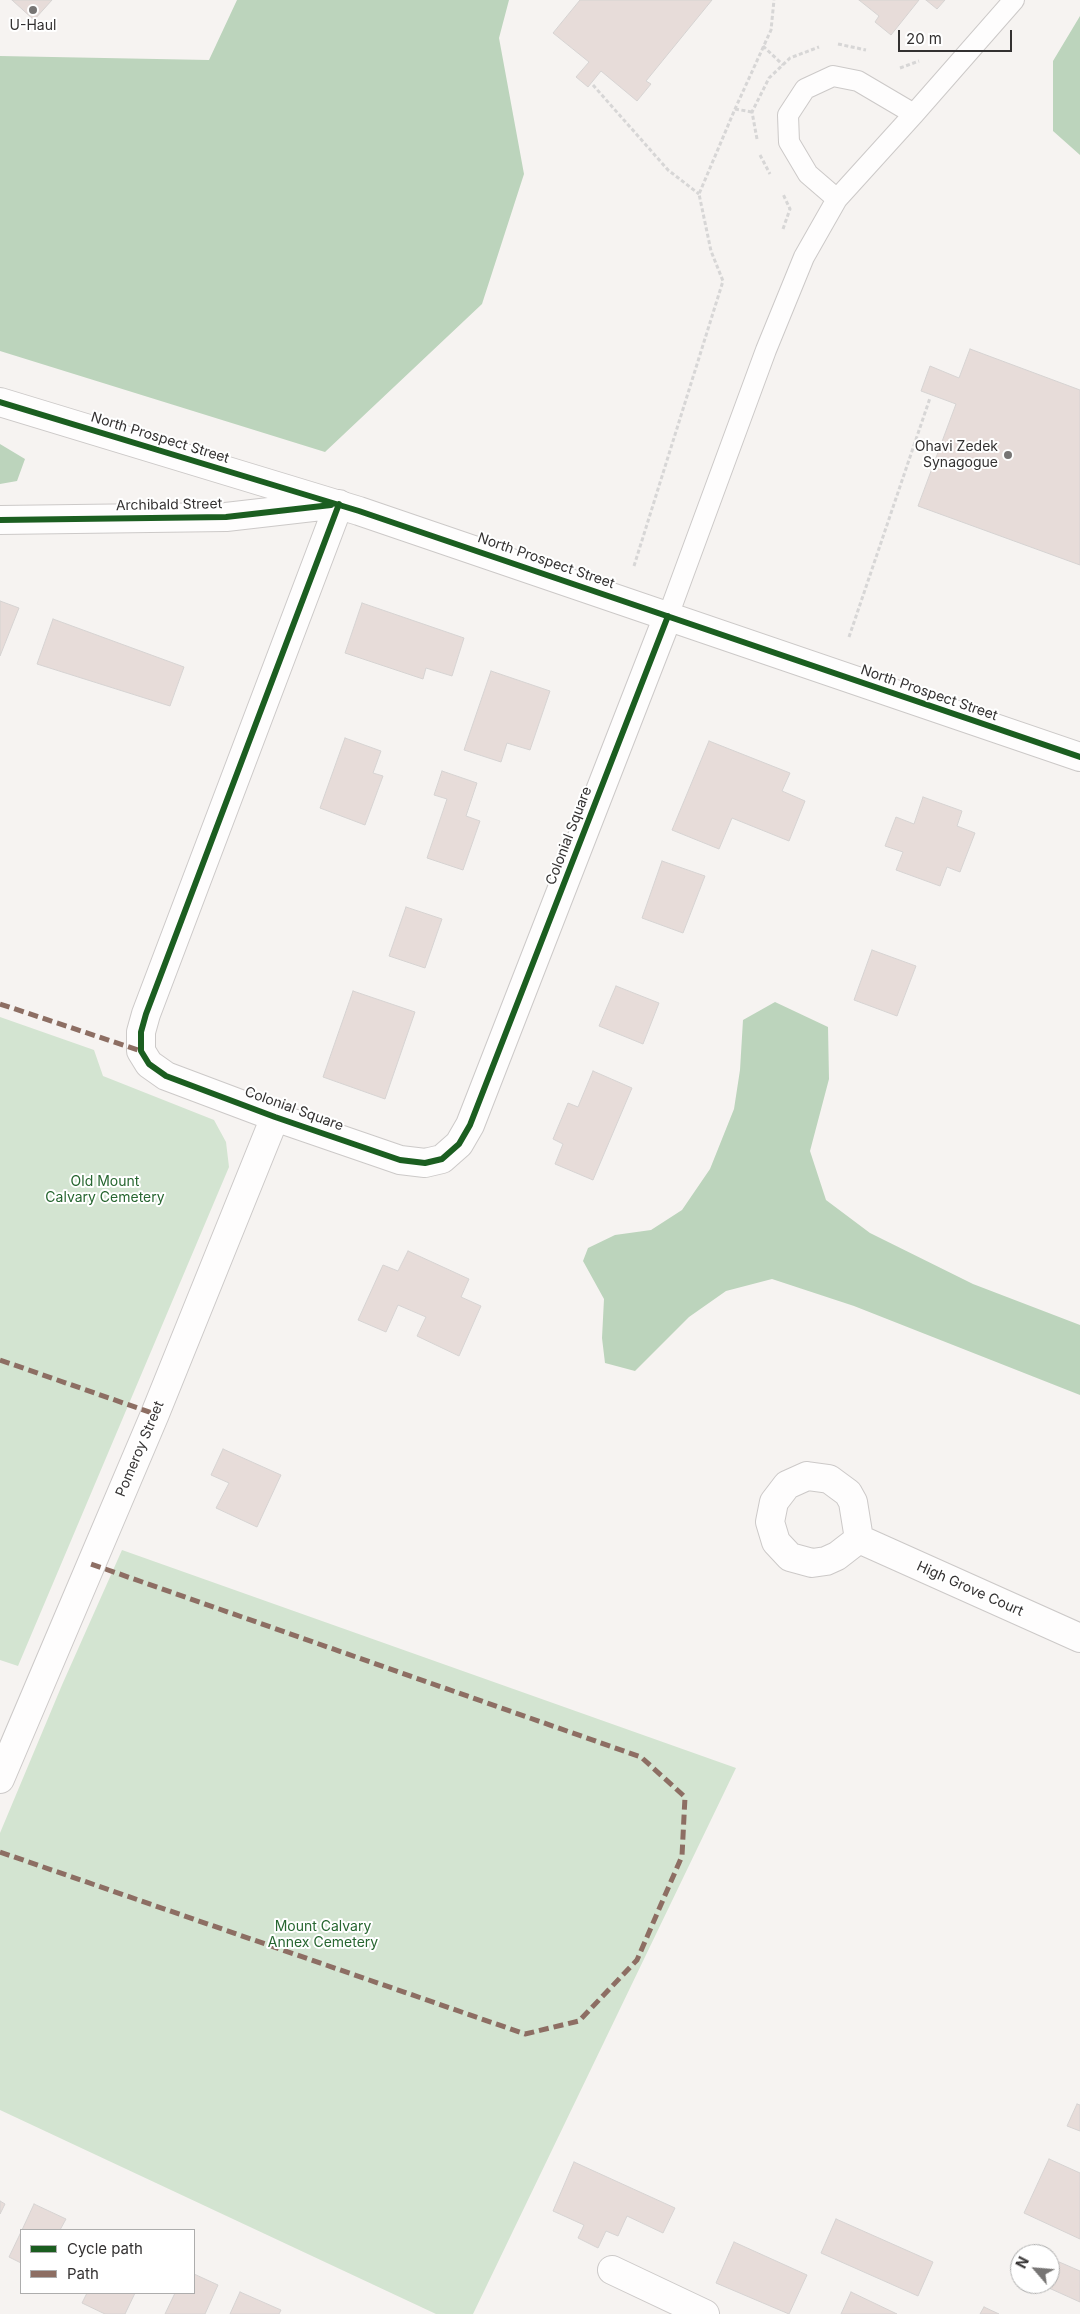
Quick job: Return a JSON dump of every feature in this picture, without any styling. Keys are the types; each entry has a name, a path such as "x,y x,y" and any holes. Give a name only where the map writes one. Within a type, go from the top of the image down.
{"street":[{"name":"North Prospect Street","path":"0,402 339,504 1080,757"},
{"name":"Colonial Square","path":"339,504 141,1032 141,1051 149,1064 166,1076 400,1160 425,1163 442,1159 459,1144 470,1124 668,616"},
{"name":"Archibald Street","path":"0,520 226,517 339,504"},
{"name":"Pomeroy Street","path":"0,1779 154,1414 276,1117"},
{"name":"High Grove Court","path":"859,1540 1080,1638"},
{"path":"612,2270 705,2314"}],"lane":[{"path":"668,616 766,350 804,257 837,198 1014,0"},
{"path":"837,198 808,174 789,142 788,114 805,89 833,76 858,81 914,114"}],"path":[{"path":"634,566 722,281 711,251 700,194 735,108 770,30 774,0"},
{"path":"763,46 783,65"},
{"path":"593,85 668,170 700,194"},
{"path":"735,108 752,112"},
{"path":"849,637 930,398"}],"green space":[{"path":"237,0 509,0 499,38 524,174 482,304 325,452 0,351 0,56 209,60"},
{"path":"1080,16 1080,155 1053,131 1053,61"},
{"path":"0,444 25,459 17,481 0,484"},
{"path":"775,1002 828,1027 829,1079 810,1151 826,1200 870,1233 973,1284 1080,1325 1080,1395 854,1306 772,1279 726,1291 689,1317 635,1371 605,1363 602,1338 604,1299 583,1261 588,1248 615,1235 651,1230 682,1210 710,1169 734,1109 740,1070 743,1020"},
{"name":"Old Mount Calvary Cemetery","path":"0,1017 94,1050 103,1076 214,1120 226,1142 229,1167 18,1666 0,1660"},
{"name":"Mount Calvary Annex Cemetery","path":"122,1550 736,1768 473,2314 436,2314 0,2110 0,1833 62,1685"}],"building":[{"name":"U-Haul","path":"12,0 52,0 34,20"},
{"path":"580,0 712,0 646,81 651,84 637,101 601,71 588,87 576,77 589,62 553,33"},
{"path":"859,0 919,0 891,35 875,22 879,16"},
{"path":"926,0 945,0 937,9"},
{"name":"Ohavi Zedek Synagogue","path":"970,349 1080,390 1080,565 918,506 956,404 921,391 930,366 959,378"},
{"path":"0,601 19,608 0,656"},
{"path":"362,603 464,638 452,676 426,668 423,679 345,653"},
{"path":"53,619 184,667 170,706 37,664"},
{"path":"491,671 550,691 530,750 507,743 501,762 464,750"},
{"path":"345,738 381,751 373,773 383,776 365,825 320,808"},
{"path":"709,741 790,773 782,791 805,801 789,841 732,818 719,849 672,830"},
{"path":"442,771 477,783 466,816 480,821 463,870 427,858 447,799 434,795"},
{"path":"923,797 962,811 957,826 975,833 960,872 947,867 940,886 896,870 903,852 885,846 896,817 914,824"},
{"path":"662,861 705,876 683,933 642,918"},
{"path":"406,907 442,919 425,968 389,956"},
{"path":"872,950 916,966 897,1016 854,1000"},
{"path":"616,986 659,1003 643,1044 599,1026"},
{"path":"353,991 415,1012 385,1099 323,1077"},
{"path":"593,1071 632,1088 593,1180 555,1164 563,1144 553,1139 568,1103 578,1107"},
{"path":"408,1251 469,1279 461,1297 481,1306 459,1356 417,1336 426,1317 398,1305 386,1332 358,1320 383,1265 398,1271"},
{"path":"223,1449 281,1475 257,1527 216,1508 229,1483 211,1475"},
{"path":"1077,2104 1080,2105 1080,2131 1067,2126"},
{"path":"1049,2159 1080,2173 1080,2239 1024,2213"},
{"path":"574,2162 675,2208 663,2233 627,2216 618,2236 606,2231 598,2248 578,2238 584,2225 553,2211"},
{"path":"0,2201 5,2204 0,2214"},
{"path":"34,2204 66,2219 61,2229 22,2229"},
{"path":"836,2219 933,2262 918,2296 821,2253"},
{"path":"20,2234 20,2262 9,2257"},
{"path":"734,2242 807,2275 789,2314 716,2283"},
{"path":"1060,2262 1080,2271 1080,2302 1060,2293"},
{"path":"195,2274 218,2285 205,2314 165,2314 175,2294 195,2294"},
{"path":"240,2292 281,2310 279,2314 230,2314"},
{"path":"851,2292 897,2314 841,2314"},
{"path":"86,2294 135,2294 125,2314 105,2314 82,2303"},
{"path":"984,2307 999,2314 980,2314"}],"marked path":[{"path":"0,1004 141,1051"},
{"path":"0,1360 155,1414"},
{"path":"0,1852 525,2034 579,2021 637,1960 682,1856 685,1797 641,1757 91,1564"}],"cycle path":[{"path":"0,402 359,511 1080,757"},
{"path":"339,504 146,1014 141,1032 141,1051 149,1064 166,1076 275,1117 400,1160 425,1163 442,1159 459,1144 470,1125 668,616"},
{"path":"0,520 226,517 331,505"}],"place":[{"name":"U-Haul","path":"33,10"},
{"name":"Ohavi Zedek Synagogue","path":"1008,455"}]}
